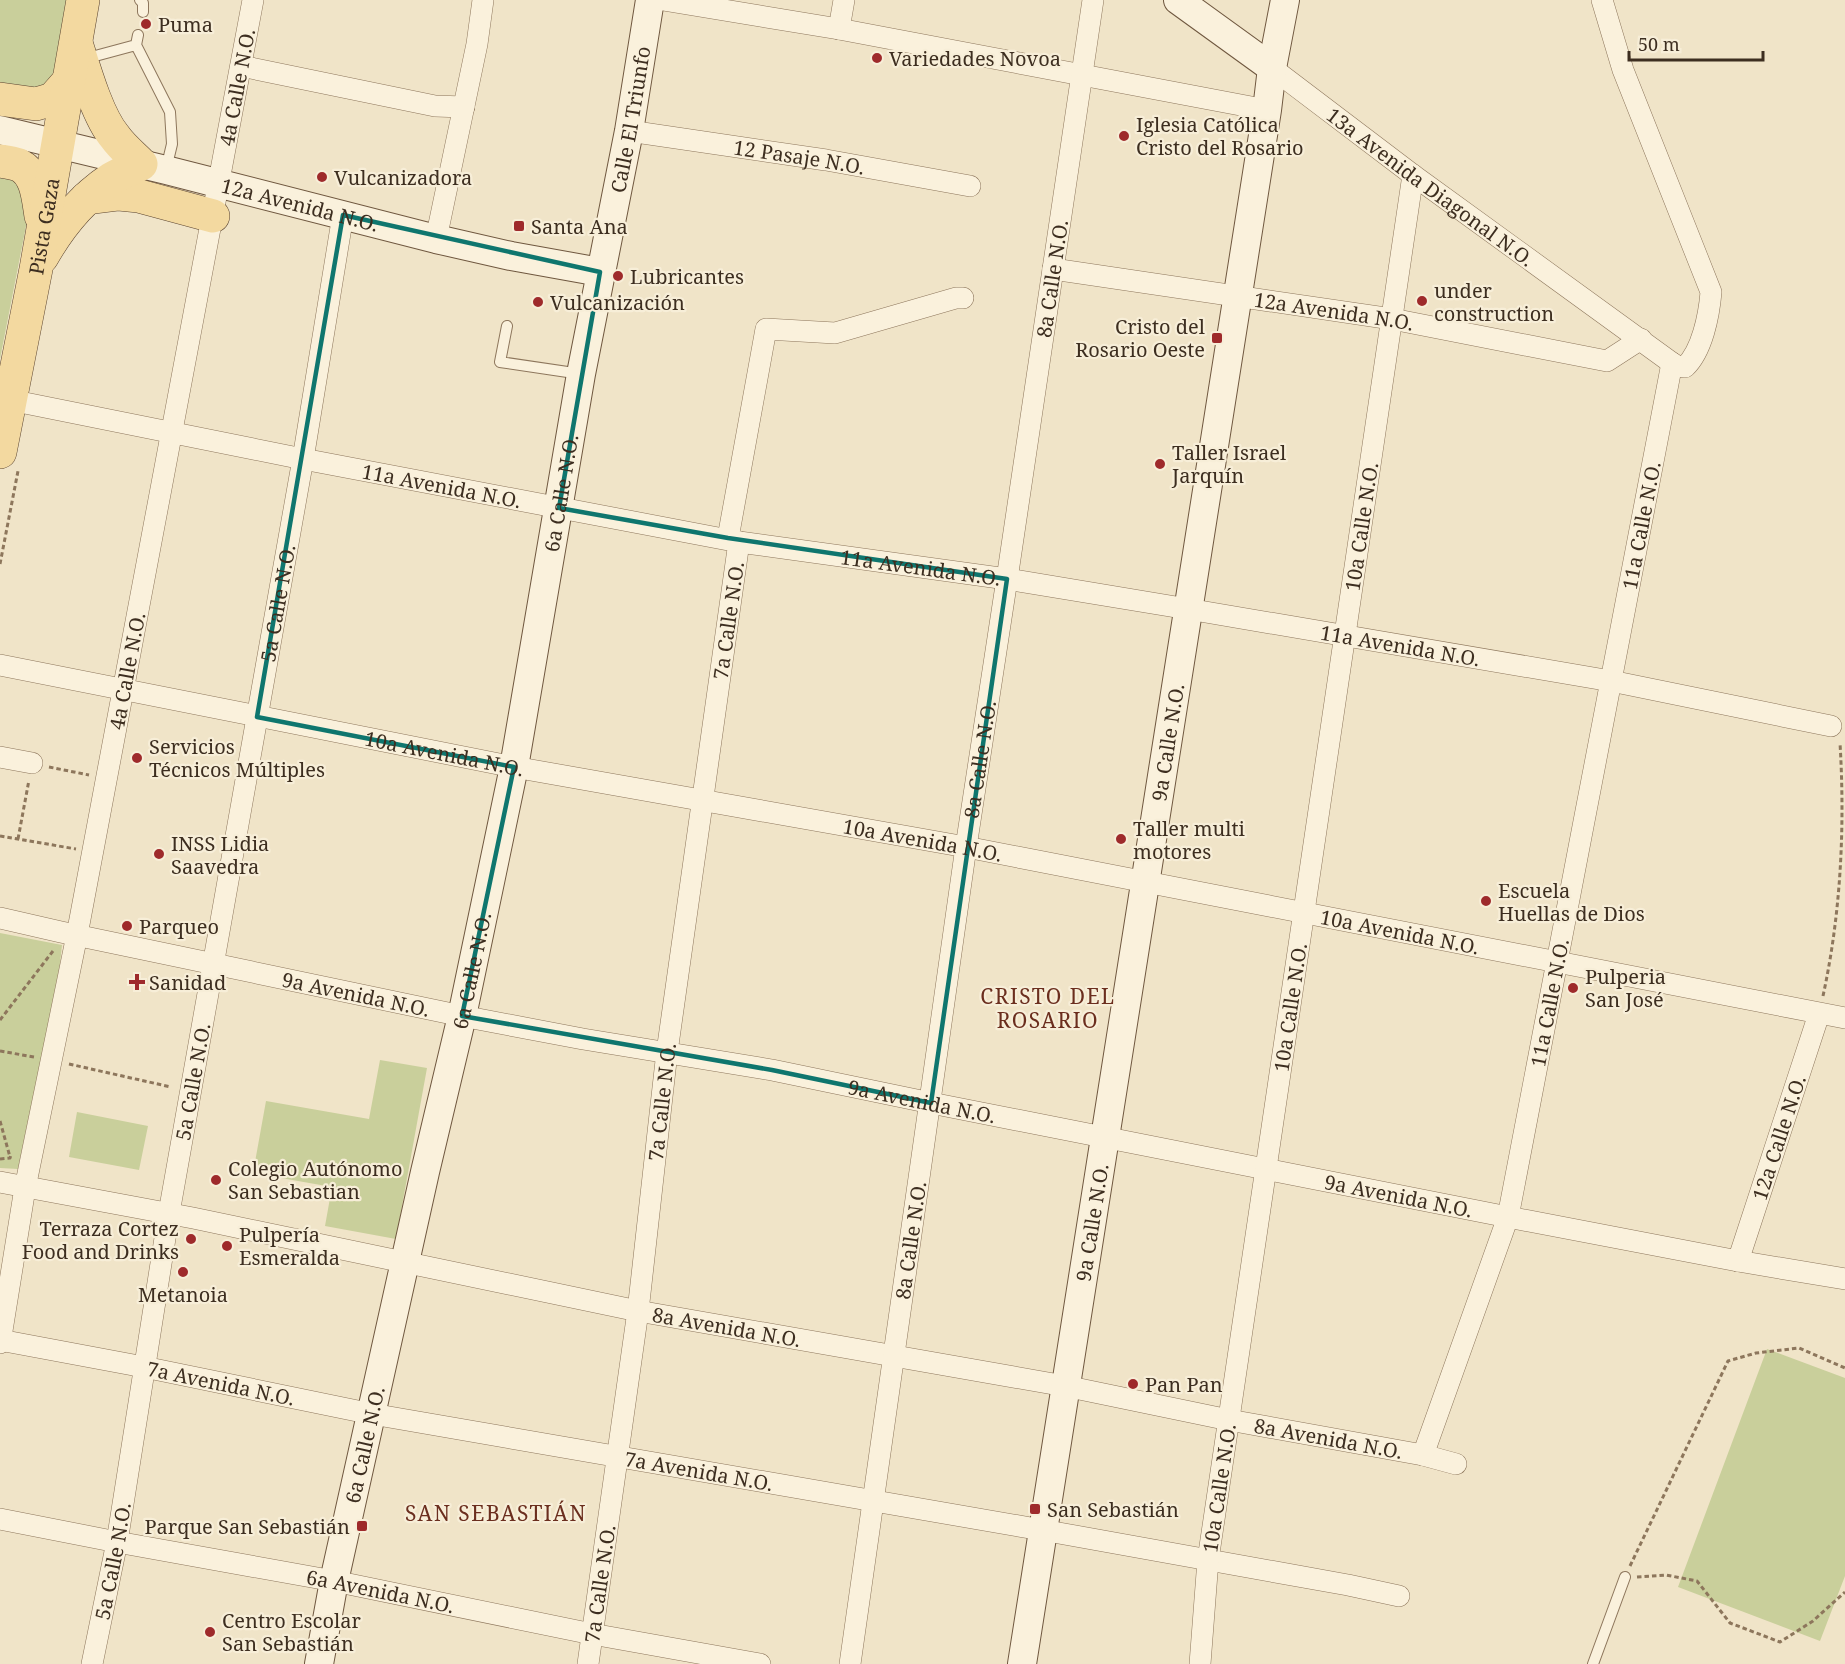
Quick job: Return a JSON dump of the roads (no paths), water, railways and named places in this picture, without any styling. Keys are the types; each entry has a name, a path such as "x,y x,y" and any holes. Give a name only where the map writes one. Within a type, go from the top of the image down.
{"main road":[{"name":"Pista Gaza","path":"0,452 36,269 57,143 75,61 83,0"},
{"path":"0,99 36,104 53,99 75,61 86,78 114,137 154,167"},
{"path":"0,161 19,165 31,176 36,190 42,226"},
{"path":"36,269 57,231 76,207 112,178 154,167"},
{"path":"87,198 119,194 139,196 213,216"}],"street":[{"name":"4a Calle N.O.","path":"0,1341 47,1059 77,936 253,0"},
{"path":"436,239 477,44 483,0"},
{"name":"Calle El Triunfo","path":"600,272 629,131 650,0"},
{"path":"663,0 839,29 1267,110"},
{"path":"839,29 844,0"},
{"name":"8a Calle N.O.","path":"850,1664 966,847 1093,0"},
{"name":"13a Avenida Diagonal N.O.","path":"1178,0 1413,174 1678,365"},
{"name":"9a Calle N.O.","path":"1022,1664 1272,68 1285,0"},
{"name":"11a Calle N.O.","path":"1423,1455 1508,1217 1611,681 1678,365 1693,360 1709,315 1711,292 1623,70 1602,0"},
{"path":"241,66 435,106 464,107"},
{"name":"12a Avenida N.O.","path":"0,130 220,183 436,239 511,256 600,272"},
{"name":"12 Pasaje N.O.","path":"629,131 826,160 970,186"},
{"name":"10a Calle N.O.","path":"1200,1664 1208,1560 1413,174"},
{"name":"5a Calle N.O.","path":"92,1664 117,1542 116,1515 134,1398 144,1367 303,459 343,215"},
{"name":"12a Avenida N.O.","path":"1053,269 1392,319 1607,362 1641,339"},
{"name":"6a Calle N.O.","path":"319,1664 334,1581 462,1016 514,767 600,272"},
{"name":"7a Calle N.O.","path":"588,1664 638,1311 667,1052 702,800 734,540 766,329 835,333 956,298 963,298"},
{"name":"11a Avenida N.O.","path":"10,400 303,459 734,540 1007,579 1188,609 1611,681 1830,726"},
{"name":"10a Avenida N.O.","path":"0,666 514,767 966,847 1845,1018"},
{"path":"0,757 32,763"},
{"name":"9a Avenida N.O.","path":"0,918 77,936 142,943 214,963 462,1016 772,1070 1738,1262 1845,1279"},
{"name":"12a Calle N.O.","path":"1738,1262 1819,1014"},
{"name":"8a Avenida N.O.","path":"0,1182 169,1214 638,1311 1065,1386 1229,1420 1423,1455 1456,1464"},
{"name":"7a Avenida N.O.","path":"0,1341 144,1367 372,1414 873,1500 1400,1596"},
{"name":"6a Avenida N.O.","path":"0,1519 334,1581 592,1634 760,1664"}],"lane":[{"path":"140,0 143,3 142,12"},
{"path":"75,61 137,40 170,112 172,144 154,167"},
{"path":"507,326 500,362 581,374"},
{"path":"1593,1664 1625,1577"}],"place":[{"name":"Puma","path":"146,24"},
{"name":"Variedades Novoa","path":"877,58"},
{"name":"Iglesia Católica Cristo del Rosario","path":"1124,136"},
{"name":"Vulcanizadora","path":"322,177"},
{"name":"Santa Ana","path":"519,226"},
{"name":"Lubricantes","path":"618,276"},
{"name":"under construction","path":"1422,301"},
{"name":"Vulcanización","path":"538,302"},
{"name":"Cristo del Rosario Oeste","path":"1217,338"},
{"name":"Taller Israel Jarquín","path":"1160,464"},
{"name":"Servicios Técnicos Múltiples","path":"137,758"},
{"name":"Taller multi motores","path":"1121,839"},
{"name":"INSS Lidia Saavedra","path":"159,854"},
{"name":"Escuela Huellas de Dios","path":"1486,901"},
{"name":"Parqueo","path":"127,926"},
{"name":"Sanidad","path":"137,982"},
{"name":"Pulperia San José","path":"1573,988"},
{"name":"Colegio Autónomo San Sebastian","path":"216,1180"},
{"name":"Terraza Cortez Food and Drinks","path":"191,1239"},
{"name":"Pulpería Esmeralda","path":"227,1246"},
{"name":"Metanoia","path":"183,1272"},
{"name":"Pan Pan","path":"1133,1384"},
{"name":"San Sebastián","path":"1035,1509"},
{"name":"Parque San Sebastián","path":"362,1526"},
{"name":"Centro Escolar San Sebastián","path":"210,1632"}],"district":[{"name":"CRISTO DEL ROSARIO","path":"1048,1008"},
{"name":"SAN SEBASTIÁN","path":"496,1513"}]}
